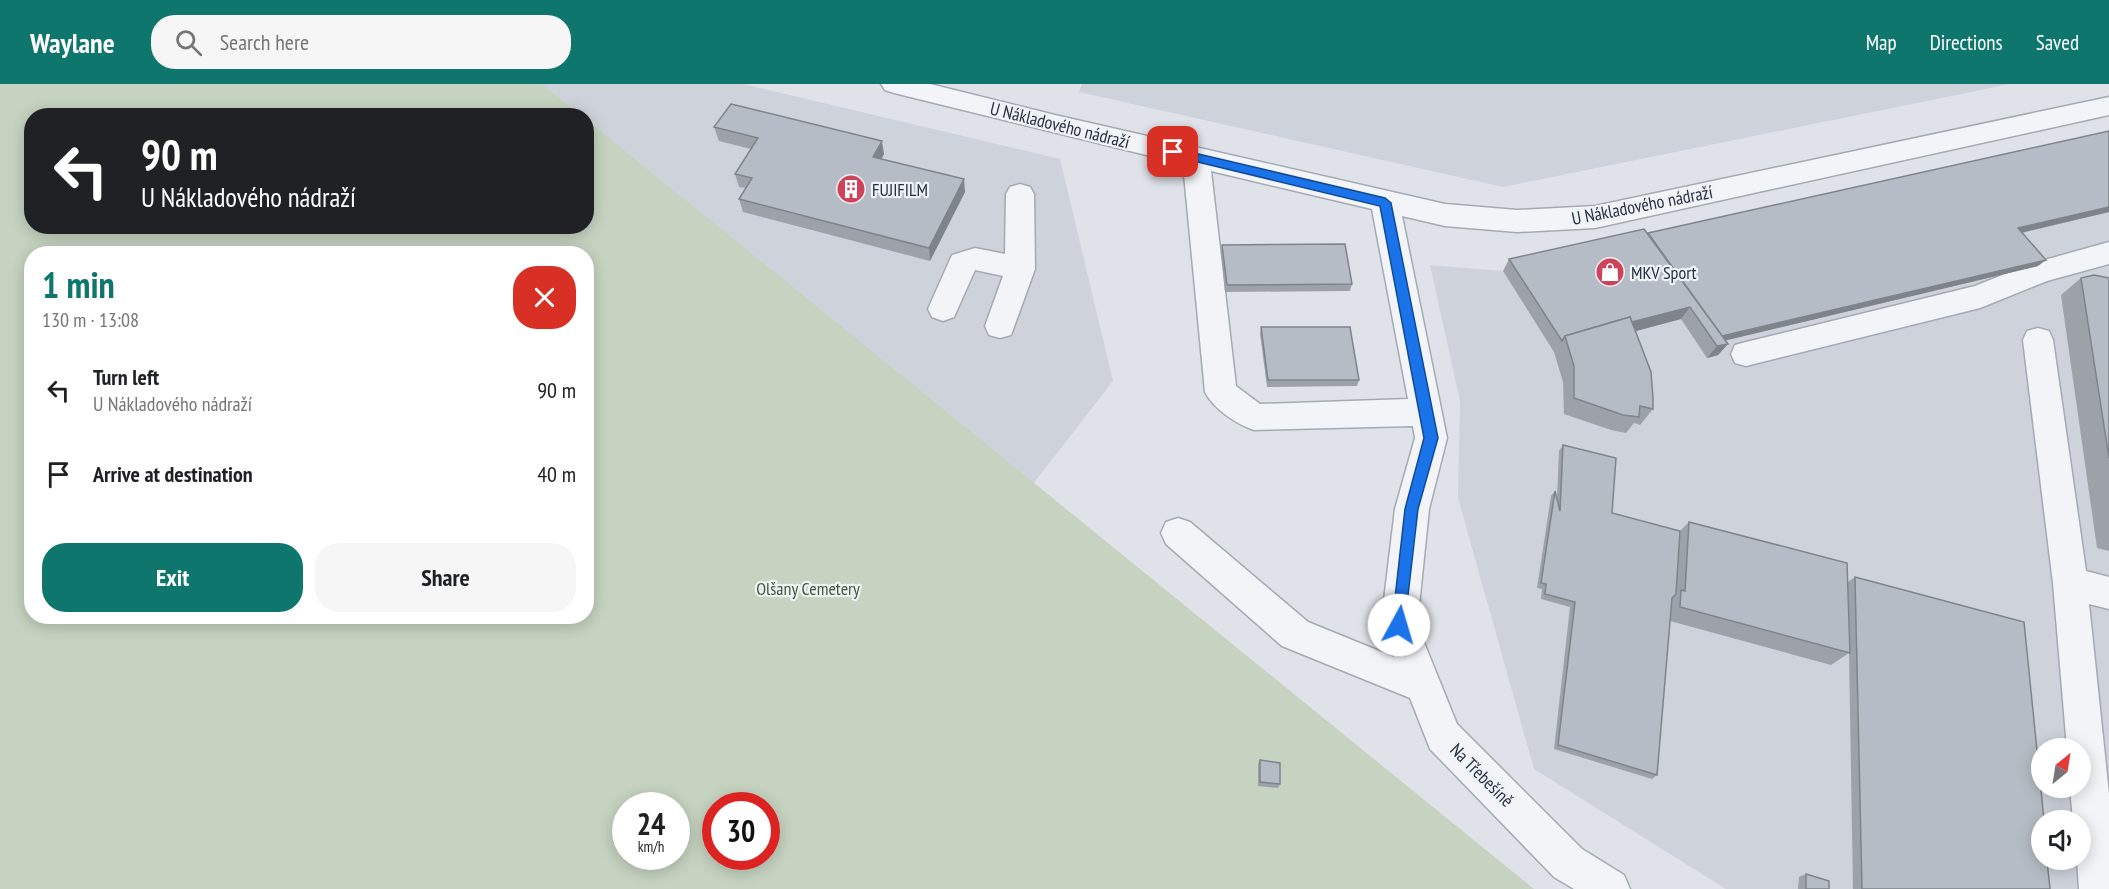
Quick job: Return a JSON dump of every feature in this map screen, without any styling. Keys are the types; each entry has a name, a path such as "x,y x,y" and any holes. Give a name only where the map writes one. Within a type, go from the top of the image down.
{"street":[{"name":"U Nákladového nádraží","path":"894,84 1055,125 1385,203 1485,220 1543,222 1595,217 2109,106"},
{"path":"1196,157 1221,392 1254,417 1426,412"},
{"path":"1000,326 1020,270 1020,194"},
{"name":"Na Třebešíně","path":"1385,203 1431,438 1412,509 1399,625 1443,736 1568,863 1610,889"},
{"path":"1746,354 1980,296 2073,262 2109,253"},
{"path":"943,309 962,263 969,259 975,258 1020,270"},
{"path":"2073,262 2109,269"},
{"path":"2038,339 2070,583 2099,889"},
{"path":"1178,533 1294,634 1423,686"},
{"path":"2070,583 2109,593"}],"shaded area":[{"path":"542,84 743,84 1060,159 1113,381 1033,484 594,126 594,108 572,108"},
{"path":"1082,84 2010,84 1503,187 1079,92"},
{"path":"2109,137 2109,889 1726,889 1534,769 1458,498 1460,401 1430,265 1503,271"}],"green space":[{"name":"Olšany Cemetery","path":"0,84 542,84 572,108 24,108 24,234 594,234 594,126 1534,889 0,889"}],"building":[{"name":"FUJIFILM","path":"731,104 882,141 873,157 964,179 929,248 739,199 752,178 735,174 758,138 714,127"},
{"path":"2109,131 2109,207 2018,228 2046,260 1722,336 1648,233"},
{"path":"1644,229 1728,344 1717,346 1690,307 1632,322 1630,317 1565,336 1562,341 1509,259"},
{"path":"1345,244 1352,284 1227,285 1222,245"},
{"path":"2094,275 2109,278 2109,458 2081,278"},
{"path":"1630,317 1651,372 1653,409 1640,406 1639,417 1623,415 1574,398 1574,366 1565,336"},
{"path":"1261,327 1350,327 1359,380 1268,380"},
{"path":"1563,445 1616,458 1612,513 1680,531 1676,594 1672,598 1657,775 1558,745 1575,602 1545,594 1546,584 1541,583 1555,491 1560,511"},
{"path":"1689,522 1847,563 1850,653 1680,607 1681,590 1685,591"},
{"path":"1855,577 2024,622 2036,738 2031,738 2031,798 2042,798 2043,810 2031,810 2031,870 2048,870 2050,889 1862,889"},
{"path":"1260,760 1280,763 1280,784 1260,782"},
{"path":"1806,874 1829,881 1829,889 1806,889"}],"place":[{"name":"FUJIFILM","path":"851,189"},
{"name":"MKV Sport","path":"1610,272"}],"route":[{"path":"1173,152 1385,203 1431,438 1412,509 1399,625"}]}
